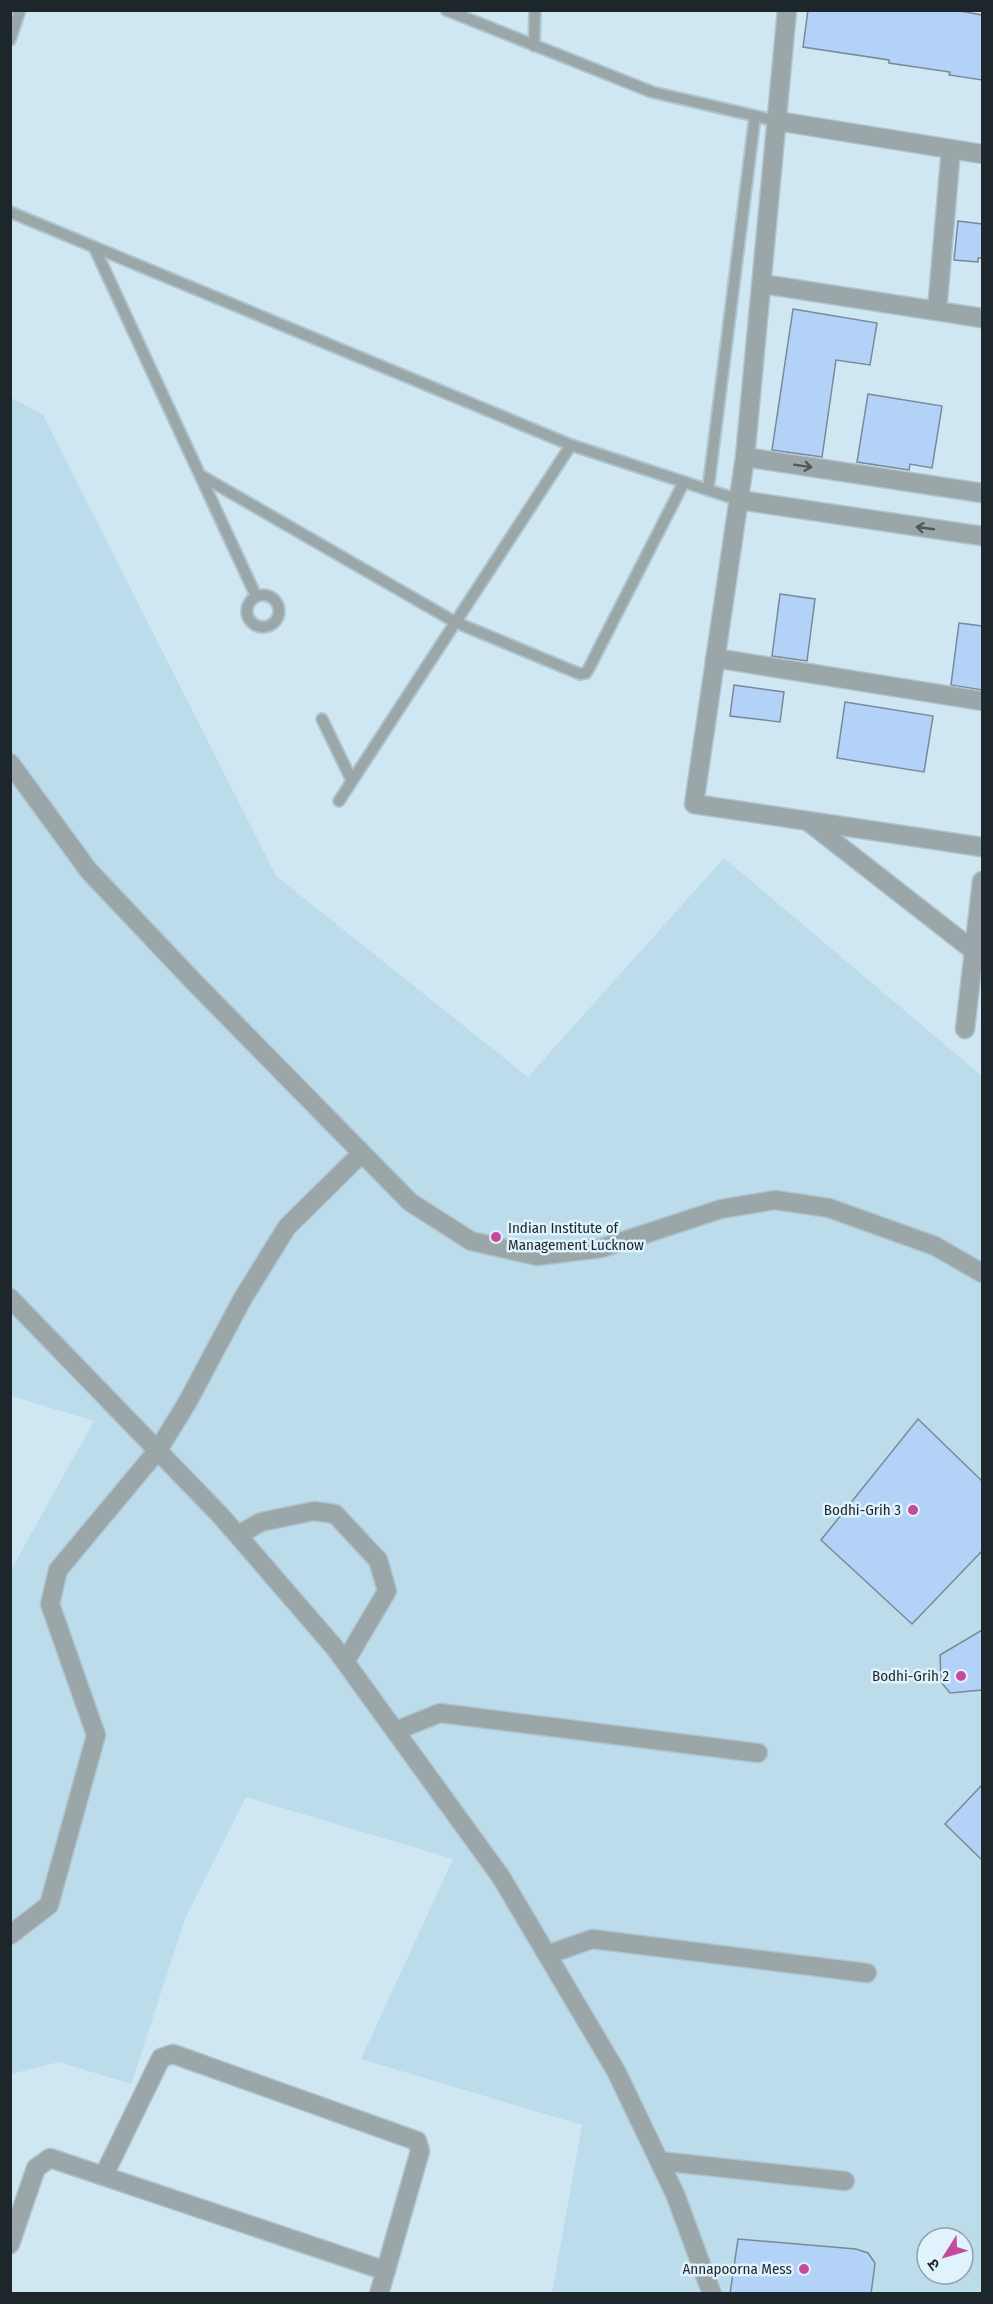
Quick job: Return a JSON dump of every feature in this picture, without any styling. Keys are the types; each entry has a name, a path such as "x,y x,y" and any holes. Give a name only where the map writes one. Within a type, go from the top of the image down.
{"street":[{"path":"787,10 745,457 694,804 982,847"},
{"path":"777,121 982,154"},
{"path":"937,311 951,149"},
{"path":"762,284 982,318"},
{"path":"745,457 982,493"},
{"path":"739,500 982,536"},
{"path":"716,658 982,701"},
{"path":"10,763 89,871 411,1202 471,1241 537,1256 602,1248 721,1209 776,1200 829,1208 935,1246 982,1273"},
{"path":"807,821 974,951"},
{"path":"965,1029 982,881"},
{"path":"10,1935 49,1905 96,1735 50,1604 58,1570 158,1450 187,1403 243,1298 287,1227 362,1153"},
{"path":"10,1298 238,1535 345,1662 501,1877 616,2071 675,2194 712,2294"},
{"path":"238,1535 261,1522 314,1511 335,1514 378,1560 387,1591 345,1662"},
{"path":"395,1731 440,1713 758,1753"},
{"path":"547,1955 591,1939 867,1973"},
{"path":"104,2175 161,2058 173,2054 417,2141 420,2151 379,2294"},
{"path":"10,2244 36,2168 42,2161 50,2158 386,2271"},
{"path":"659,2161 846,2181"}],"lane":[{"path":"10,40 20,10"},
{"path":"446,10 471,16 534,46 652,92 777,121"},
{"path":"534,46 535,10"},
{"path":"708,490 755,116"},
{"path":"10,212 571,445 739,500"},
{"path":"95,249 256,596"},
{"path":"339,801 571,445"},
{"path":"200,475 455,622 580,674 586,673 684,482"},
{"path":"322,719 352,781"}],"shaded area":[{"name":"Indian Institute of Management Lucknow","path":"10,397 43,415 276,876 528,1077 724,858 982,1076 982,2293 552,2293 582,2125 361,2059 453,1859 246,1797 186,1917 131,2084 59,2062 11,2074 11,1570 94,1421 11,1396"}],"building":[{"path":"808,10 954,10 982,15 982,80 949,75 950,72 889,63 889,60 803,47"},
{"path":"958,221 982,224 982,258 978,258 978,262 954,260"},
{"path":"793,309 877,323 870,365 836,360 822,457 772,450"},
{"path":"868,394 942,406 932,468 910,464 909,470 857,462"},
{"path":"780,594 815,599 807,661 772,656"},
{"path":"959,623 982,626 982,690 951,685"},
{"path":"734,685 784,692 780,722 730,716"},
{"path":"845,702 933,716 924,772 837,758"},
{"name":"Bodhi-Grih 3","path":"918,1419 982,1481 982,1551 912,1624 821,1540"},
{"name":"Bodhi-Grih 2","path":"982,1630 982,1690 950,1693 941,1682 940,1655"},
{"path":"982,1785 982,1860 945,1824"},
{"name":"Annapoorna Mess","path":"738,2239 856,2249 868,2253 875,2263 871,2294 730,2294"}],"place":[{"name":"Indian Institute of Management Lucknow","path":"496,1237"},
{"name":"Bodhi-Grih 3","path":"913,1510"},
{"name":"Bodhi-Grih 2","path":"961,1676"},
{"name":"Annapoorna Mess","path":"804,2269"}]}
